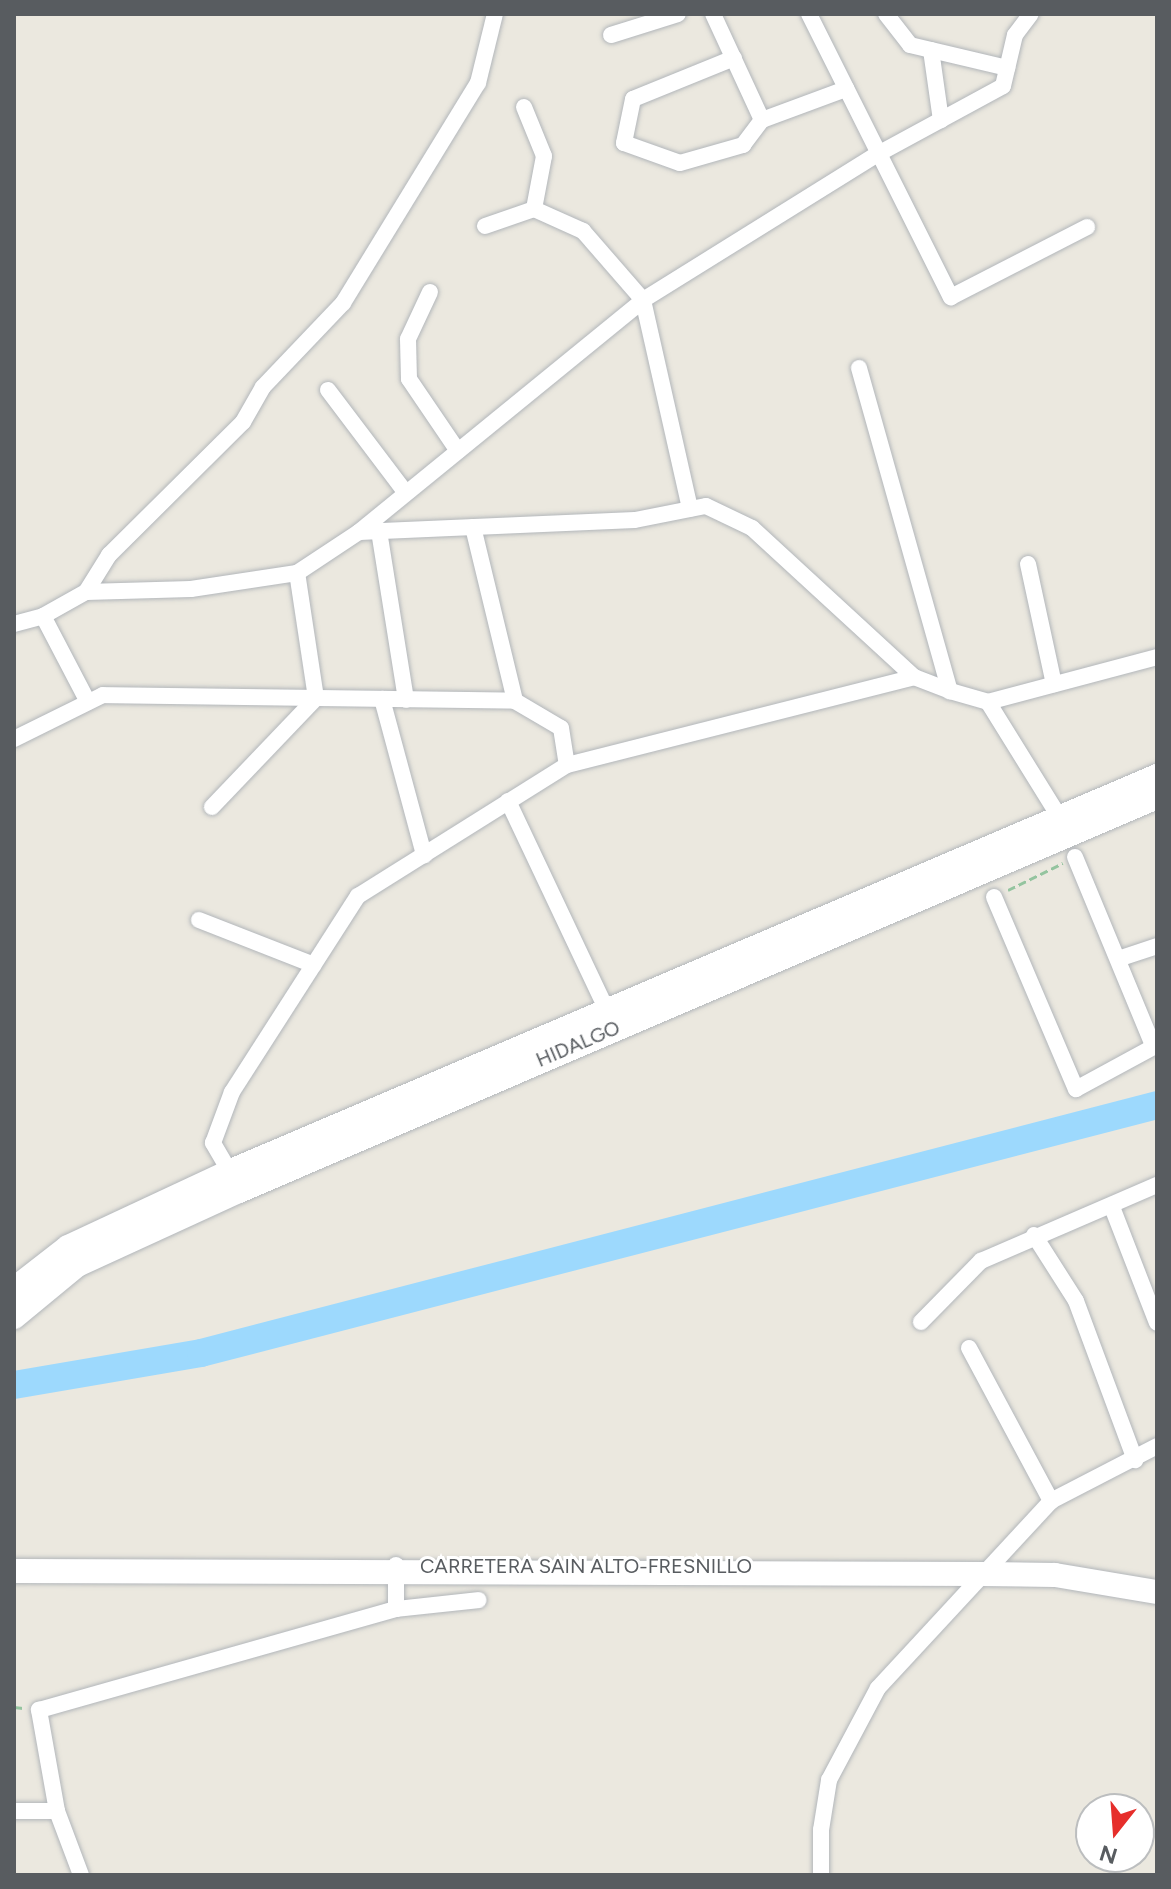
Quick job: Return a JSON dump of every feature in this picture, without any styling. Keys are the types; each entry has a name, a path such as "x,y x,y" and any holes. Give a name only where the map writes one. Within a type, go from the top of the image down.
{"main road":[{"name":"HIDALGO","path":"14,1289 68,1247 235,1181 1064,824 1157,776"},
{"name":"HIDALGO","path":"1064,824 1157,797"},
{"name":"HIDALGO","path":"14,1317 77,1265 235,1181"},
{"name":"CARRETERA SAIN ALTO-FRESNILLO","path":"14,1563 396,1568"},
{"path":"14,1571 396,1568 986,1570 1058,1567 1157,1584"},
{"path":"986,1570 1055,1575 1157,1592"}],"street":[{"path":"86,592 109,555 243,422 263,387 343,303 478,83 495,14"},
{"path":"611,35 678,14"},
{"path":"713,14 762,120"},
{"path":"809,14 951,297 1087,227"},
{"path":"886,14 910,45 1007,68"},
{"path":"14,624 43,616 86,592 191,589 297,573 359,532 643,300 878,154 1003,86 1015,35 1031,14"},
{"path":"931,50 941,120"},
{"path":"734,58 633,99 624,143 680,163 743,145 762,120 846,89"},
{"path":"524,107 544,156 534,209"},
{"path":"485,226 534,209 583,231 643,300 690,509"},
{"path":"430,292 408,339 409,379 458,451"},
{"path":"859,368 950,691"},
{"path":"328,390 406,493"},
{"path":"359,532 635,520 690,509 728,512 752,528 914,677 950,691 988,702 1157,657"},
{"path":"473,527 515,701"},
{"path":"379,531 406,700"},
{"path":"1028,564 1054,684"},
{"path":"297,573 316,698"},
{"path":"43,616 88,702"},
{"path":"235,1181 213,1143 232,1092 358,896 567,765 914,677"},
{"path":"14,739 103,695 515,701 561,728 567,765"},
{"path":"212,807 316,698"},
{"path":"382,699 424,855"},
{"path":"988,702 1064,824"},
{"path":"508,801 611,1019"},
{"path":"994,897 1076,1089 1155,1045 1075,857"},
{"path":"199,920 314,965"},
{"path":"1118,959 1157,946"},
{"path":"921,1322 981,1261 1034,1235 1112,1207 1157,1185"},
{"path":"1112,1207 1157,1323"},
{"path":"1034,1235 1076,1301 1135,1460"},
{"path":"969,1348 1051,1501"},
{"path":"821,1875 829,1780 847,1739 878,1688 1051,1501 1157,1446"},
{"path":"396,1568 396,1609"},
{"path":"81,1875 57,1811 39,1710 396,1609 479,1600"},
{"path":"14,1811 57,1811"},
{"path":"821,1858 828,1875"}],"path":[{"path":"994,897 1075,857"}],"waterway":[{"path":"14,1385 201,1353 1157,1105"}]}
